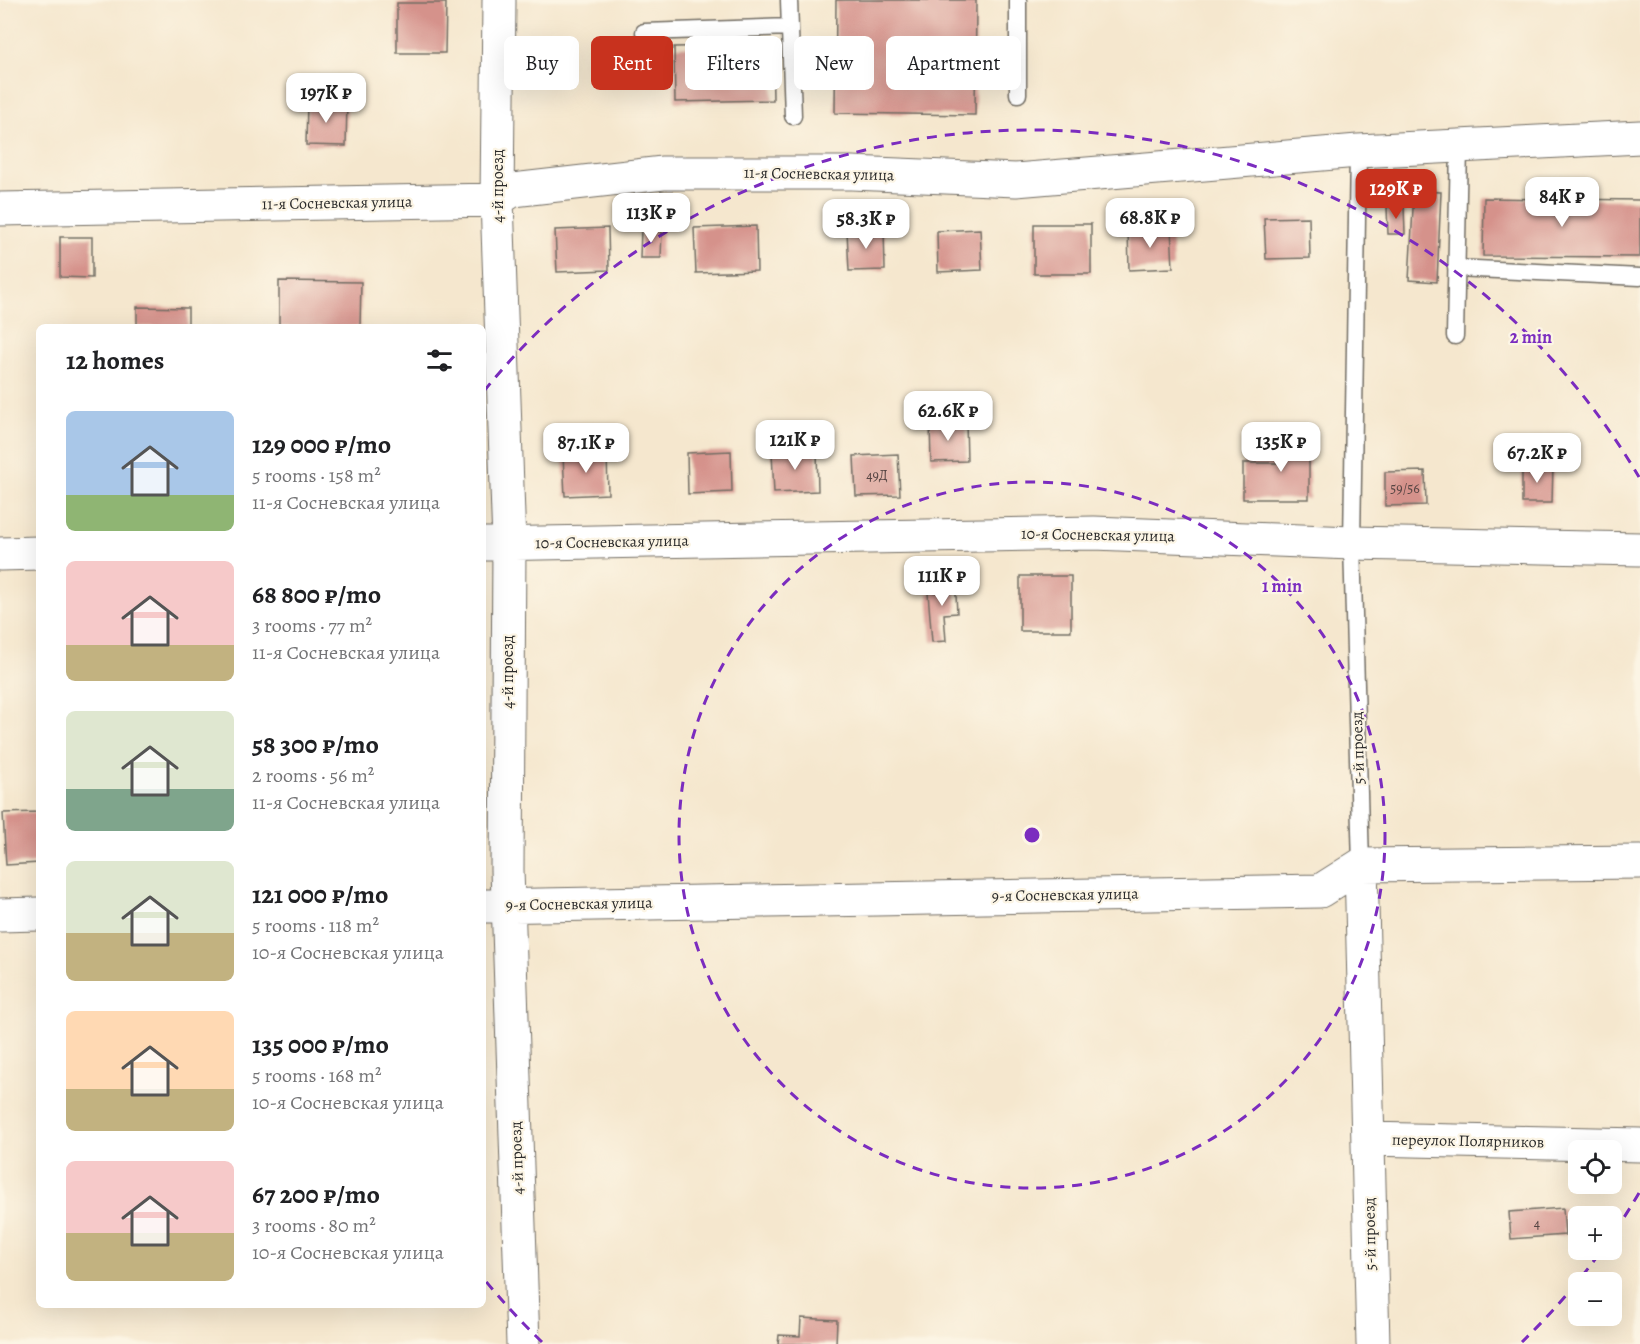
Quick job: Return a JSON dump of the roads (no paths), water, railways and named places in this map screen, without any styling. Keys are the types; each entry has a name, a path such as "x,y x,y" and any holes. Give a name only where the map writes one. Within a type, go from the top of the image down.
{"street":[{"name":"4-й проезд","path":"499,0 495,906 523,1344"},
{"name":"11-я Сосневская улица","path":"0,209 497,200 513,190 663,173 852,173 1016,180 1358,151 1640,136"},
{"name":"10-я Сосневская улица","path":"496,544 1094,533 1352,543 1640,549"},
{"path":"0,554 36,553"},
{"path":"1361,865 1640,862"},
{"name":"9-я Сосневская улица","path":"495,906 1320,891 1361,865"},
{"name":"5-й проезд","path":"1361,865 1372,1344"},
{"path":"0,915 36,914"},
{"name":"переулок Полярников","path":"1368,1139 1640,1145"}],"lane":[{"path":"789,0 793,116"},
{"path":"1018,0 1018,94"},
{"path":"644,32 790,27"},
{"path":"1455,336 1459,147"},
{"name":"5-й проезд","path":"1358,151 1352,543 1361,865"},
{"path":"1456,268 1640,277"}]}
